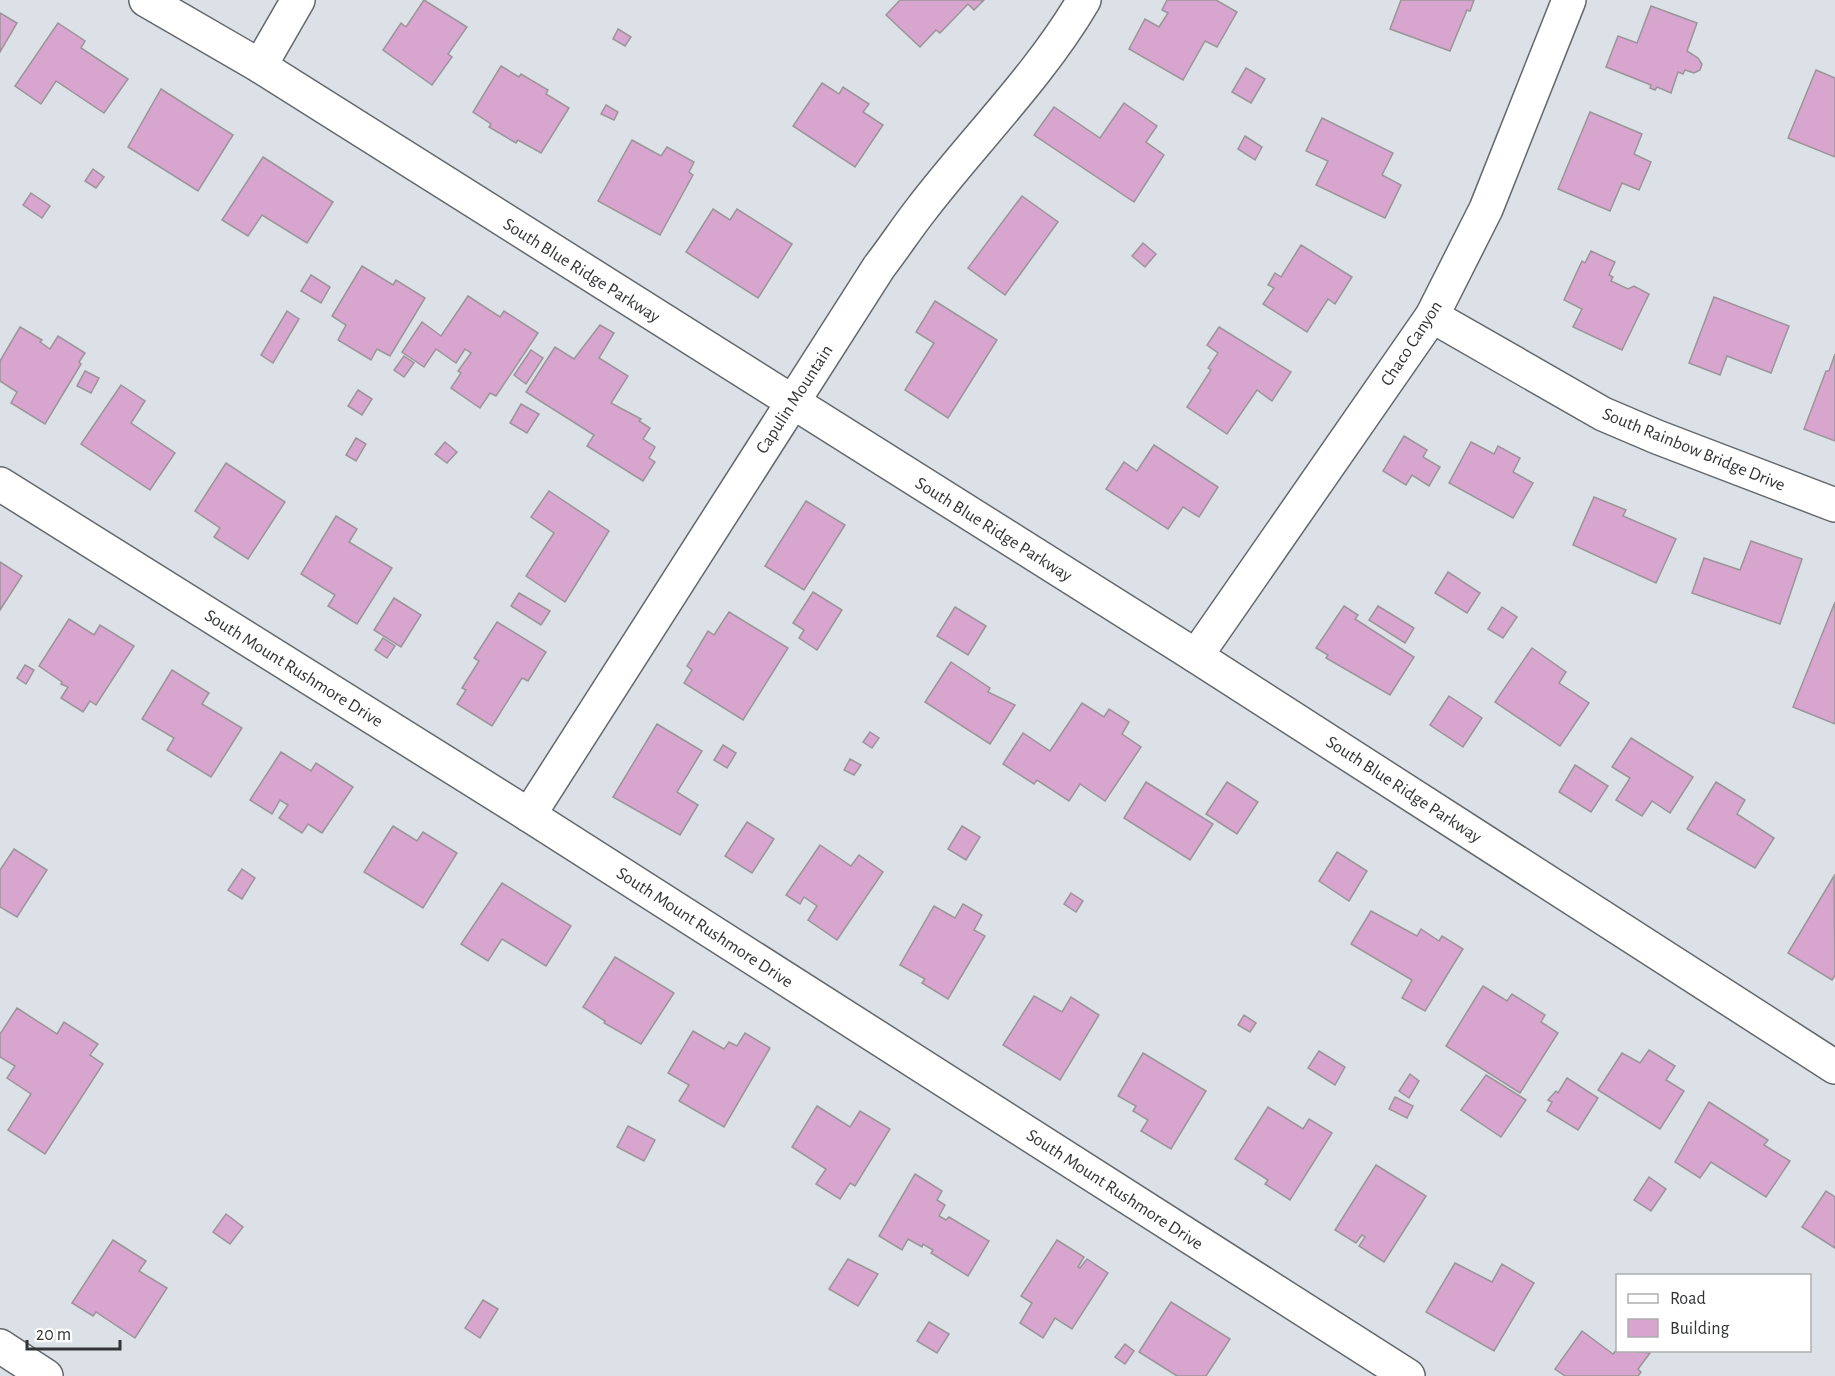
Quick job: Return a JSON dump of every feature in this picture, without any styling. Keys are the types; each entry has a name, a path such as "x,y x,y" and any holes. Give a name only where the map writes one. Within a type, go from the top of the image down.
{"street":[{"name":"South Blue Ridge Parkway","path":"146,0 260,66 1196,656 1835,1067"},
{"path":"260,66 297,0"},
{"name":"Capulin Mountain","path":"528,815 879,267 921,210 1019,94 1065,32 1084,0"},
{"name":"Chaco Canyon","path":"1196,656 1432,316 1486,209 1569,0"},
{"name":"South Rainbow Bridge Drive","path":"1432,316 1603,414 1657,437 1835,504"},
{"name":"South Mount Rushmore Drive","path":"0,484 528,815 1407,1376"},
{"path":"0,1347 46,1376"}],"building":[{"path":"424,0 467,27 448,54 452,57 432,85 383,50 401,23 406,27"},
{"path":"900,0 984,0 974,10 968,4 940,33 936,30 920,47 886,15"},
{"path":"1167,0 1216,0 1237,12 1217,47 1205,41 1183,80 1129,49 1145,19 1159,27 1168,13 1162,10"},
{"path":"1401,0 1474,0 1470,11 1467,10 1450,51 1390,29"},
{"path":"1651,6 1697,23 1687,51 1698,58 1702,64 1700,70 1694,73 1685,70 1683,74 1678,72 1671,93 1657,87 1655,90 1650,88 1651,85 1606,67 1618,36 1637,43"},
{"path":"0,13 17,23 0,52"},
{"path":"58,23 85,41 81,48 128,79 104,113 56,81 41,104 15,86"},
{"path":"618,29 631,37 625,46 613,39"},
{"path":"501,66 519,77 521,74 548,90 546,94 569,108 541,153 518,140 516,143 489,127 491,124 473,112"},
{"path":"1246,68 1265,79 1251,103 1232,92"},
{"path":"1816,70 1835,78 1835,157 1788,138"},
{"path":"822,83 839,94 843,87 869,104 863,112 883,125 855,167 793,126"},
{"path":"161,89 233,135 198,191 128,147"},
{"path":"1124,103 1157,126 1146,142 1164,155 1134,202 1034,135 1054,107 1100,138"},
{"path":"606,105 618,112 614,120 601,114"},
{"path":"1590,112 1642,134 1634,154 1651,162 1639,190 1622,183 1610,211 1558,189"},
{"path":"1322,118 1393,153 1382,175 1401,185 1385,218 1316,185 1328,161 1306,151"},
{"path":"1245,136 1262,147 1255,160 1238,149"},
{"path":"632,140 661,156 667,147 694,162 689,172 693,175 660,235 598,201"},
{"path":"263,157 333,202 307,243 262,215 248,236 222,220"},
{"path":"93,169 104,177 96,188 85,181"},
{"path":"31,193 50,206 42,218 23,205"},
{"path":"1022,196 1058,222 1005,295 968,268"},
{"path":"713,209 730,220 737,209 792,244 758,298 686,252"},
{"path":"1143,243 1156,254 1145,267 1132,256"},
{"path":"1301,245 1352,277 1335,304 1328,299 1307,332 1263,304 1274,288 1268,285 1275,273 1281,277"},
{"path":"1591,251 1615,262 1609,275 1613,277 1611,281 1628,289 1634,286 1649,294 1622,350 1573,327 1582,309 1564,300 1582,261 1585,263"},
{"path":"362,266 393,285 396,280 425,298 390,356 377,349 371,360 338,340 346,325 332,316"},
{"path":"311,275 330,287 321,303 301,291"},
{"path":"468,296 500,317 504,311 538,333 496,396 490,393 480,408 451,388 461,373 458,371 471,353 465,349 456,363 436,349 424,367 402,352 422,322 441,336"},
{"path":"1714,297 1789,326 1771,373 1727,356 1720,375 1689,363"},
{"path":"935,301 997,340 948,418 905,390 934,343 916,332"},
{"path":"287,311 299,319 273,363 261,355"},
{"path":"600,325 614,333 599,358 628,376 611,403 641,419 639,421 650,428 643,439 655,447 649,458 655,462 643,481 587,446 594,435 526,392 555,347 574,359"},
{"path":"20,327 42,340 40,342 50,349 58,336 85,353 79,362 81,364 45,424 11,403 17,392 0,381 0,361"},
{"path":"1219,327 1291,372 1272,401 1257,390 1227,434 1187,407 1211,370 1208,368 1218,353 1207,345"},
{"path":"531,350 543,358 526,384 514,375"},
{"path":"1835,354 1835,441 1804,429 1826,371 1829,371"},
{"path":"404,356 414,363 404,377 394,370"},
{"path":"85,371 99,378 91,393 77,386"},
{"path":"121,385 145,401 131,423 175,453 150,490 81,444"},
{"path":"358,390 372,399 362,415 348,406"},
{"path":"521,404 539,414 527,433 510,423"},
{"path":"1404,436 1427,450 1423,457 1440,467 1429,486 1412,475 1406,485 1383,471"},
{"path":"356,438 366,444 356,461 346,455"},
{"path":"445,442 457,452 447,463 435,454"},
{"path":"1471,442 1494,454 1498,446 1520,458 1513,472 1533,483 1513,518 1449,483"},
{"path":"1154,445 1218,487 1199,517 1183,507 1168,529 1106,489 1124,462 1137,471"},
{"path":"226,463 285,502 248,559 214,537 220,528 195,511"},
{"path":"549,491 609,531 565,602 526,576 554,533 531,517"},
{"path":"1594,497 1626,510 1623,516 1676,539 1656,583 1573,545"},
{"path":"806,501 845,525 804,590 765,566"},
{"path":"336,516 357,529 349,542 392,568 357,624 328,606 335,595 301,574"},
{"path":"1751,541 1802,559 1780,624 1692,593 1704,558 1740,570"},
{"path":"0,562 22,576 0,610"},
{"path":"1448,572 1480,593 1467,613 1435,593"},
{"path":"813,592 842,610 817,650 799,638 804,630 793,623"},
{"path":"519,593 550,611 541,625 511,606"},
{"path":"394,598 421,615 401,647 374,630"},
{"path":"1835,602 1835,724 1793,707"},
{"path":"1344,606 1358,615 1355,619 1414,657 1390,695 1326,658 1328,655 1316,648"},
{"path":"1378,606 1414,628 1405,643 1369,620"},
{"path":"955,607 986,626 968,655 937,636"},
{"path":"1502,607 1517,617 1503,638 1488,629"},
{"path":"729,612 788,648 743,720 684,683 692,670 687,666 708,631 714,635"},
{"path":"69,619 94,635 100,625 134,646 96,705 90,701 83,712 61,698 68,687 39,666"},
{"path":"497,622 546,652 528,681 522,678 492,726 457,704 466,690 462,688 479,661 474,658"},
{"path":"383,638 395,646 387,658 375,650"},
{"path":"1532,648 1566,672 1559,683 1589,703 1560,746 1495,702"},
{"path":"951,662 990,688 988,692 1015,705 990,744 925,702"},
{"path":"25,665 34,670 26,684 17,678"},
{"path":"172,670 209,693 202,704 242,728 211,777 167,750 174,738 142,719"},
{"path":"1449,696 1482,718 1463,747 1430,725"},
{"path":"1082,703 1104,717 1109,709 1129,722 1122,734 1141,747 1105,801 1080,784 1069,801 1037,780 1034,784 1003,764 1023,733 1050,751"},
{"path":"657,724 702,751 677,792 698,805 680,835 613,797"},
{"path":"870,732 879,738 872,748 863,742"},
{"path":"1631,738 1693,777 1670,813 1652,801 1642,816 1616,800 1630,778 1612,767"},
{"path":"723,745 736,753 727,768 714,760"},
{"path":"281,752 311,771 316,763 353,787 322,833 308,824 302,833 279,818 288,805 280,800 272,814 250,800"},
{"path":"850,759 861,765 854,775 844,770"},
{"path":"1575,765 1608,786 1591,812 1559,792"},
{"path":"1146,782 1213,824 1190,860 1124,818"},
{"path":"1227,782 1258,802 1237,834 1206,814"},
{"path":"1716,782 1745,800 1737,814 1774,838 1755,868 1687,829"},
{"path":"747,822 774,839 752,873 725,856"},
{"path":"393,826 417,841 423,832 457,853 423,908 364,872"},
{"path":"962,826 980,837 966,860 948,849"},
{"path":"820,845 851,866 859,855 883,872 837,940 808,920 817,906 804,897 800,904 786,895"},
{"path":"14,849 47,870 17,917 0,907 0,870"},
{"path":"1337,852 1367,871 1349,901 1319,881"},
{"path":"242,869 255,878 242,899 228,890"},
{"path":"1834,876 1835,975 1832,980 1788,953"},
{"path":"502,883 571,926 546,966 502,939 488,961 461,944"},
{"path":"1071,893 1083,901 1076,912 1064,904"},
{"path":"963,904 982,915 974,930 985,936 948,999 922,983 925,979 900,965 934,906 955,918"},
{"path":"1371,911 1417,936 1421,929 1439,941 1442,936 1463,949 1425,1011 1402,998 1412,980 1351,944"},
{"path":"615,957 674,993 641,1044 604,1023 605,1021 583,1007"},
{"path":"1483,986 1507,1001 1512,994 1545,1015 1541,1022 1558,1033 1520,1093 1446,1046"},
{"path":"1034,996 1062,1012 1071,997 1099,1015 1060,1080 1003,1045"},
{"path":"17,1008 57,1034 64,1022 98,1044 90,1055 103,1064 45,1154 8,1130 31,1094 7,1078 15,1066 0,1057 0,1034"},
{"path":"1244,1015 1256,1023 1250,1032 1238,1025"},
{"path":"693,1031 724,1049 729,1042 737,1046 745,1033 770,1048 724,1127 679,1101 689,1085 668,1073"},
{"path":"1649,1050 1675,1066 1666,1080 1684,1091 1660,1129 1598,1090 1622,1053 1640,1063"},
{"path":"1319,1051 1345,1067 1335,1085 1308,1068"},
{"path":"1143,1053 1206,1091 1171,1149 1141,1131 1148,1120 1133,1111 1136,1106 1118,1096"},
{"path":"1410,1074 1419,1081 1409,1098 1399,1091"},
{"path":"1486,1075 1526,1100 1501,1137 1461,1110"},
{"path":"1567,1078 1598,1098 1578,1130 1547,1111 1552,1102 1548,1100 1556,1091 1558,1093"},
{"path":"1395,1097 1413,1106 1407,1118 1389,1109"},
{"path":"1709,1102 1768,1140 1764,1145 1790,1161 1766,1197 1711,1162 1700,1178 1675,1162"},
{"path":"817,1106 850,1127 860,1111 890,1129 855,1186 850,1183 840,1199 816,1184 826,1169 792,1147"},
{"path":"1268,1107 1303,1129 1309,1119 1332,1133 1290,1200 1265,1184 1268,1180 1235,1159"},
{"path":"628,1126 655,1140 644,1161 617,1147"},
{"path":"1376,1165 1426,1196 1384,1262 1359,1246 1365,1237 1362,1235 1356,1243 1335,1230"},
{"path":"915,1174 942,1191 937,1200 945,1205 939,1216 946,1220 949,1217 989,1241 968,1276 931,1253 933,1250 923,1244 922,1247 908,1239 902,1250 879,1236"},
{"path":"1649,1177 1666,1189 1651,1211 1634,1200"},
{"path":"1826,1191 1835,1197 1835,1248 1802,1227"},
{"path":"226,1214 243,1227 230,1244 213,1232"},
{"path":"113,1240 146,1261 139,1271 167,1288 135,1338 96,1312 93,1316 72,1303"},
{"path":"1057,1240 1084,1257 1078,1267 1080,1268 1087,1259 1108,1273 1072,1329 1055,1318 1043,1338 1020,1323 1032,1303 1021,1296"},
{"path":"848,1259 878,1274 858,1306 829,1289"},
{"path":"1455,1263 1492,1282 1502,1264 1534,1283 1494,1351 1426,1312"},
{"path":"483,1300 498,1309 480,1338 465,1328"},
{"path":"1171,1302 1230,1339 1206,1376 1177,1376 1139,1352"},
{"path":"929,1322 949,1334 937,1353 917,1341"},
{"path":"1582,1331 1613,1354 1616,1350 1650,1353 1638,1369 1641,1372 1638,1376 1565,1376 1555,1369"},
{"path":"1125,1344 1134,1351 1125,1364 1115,1357"}]}
